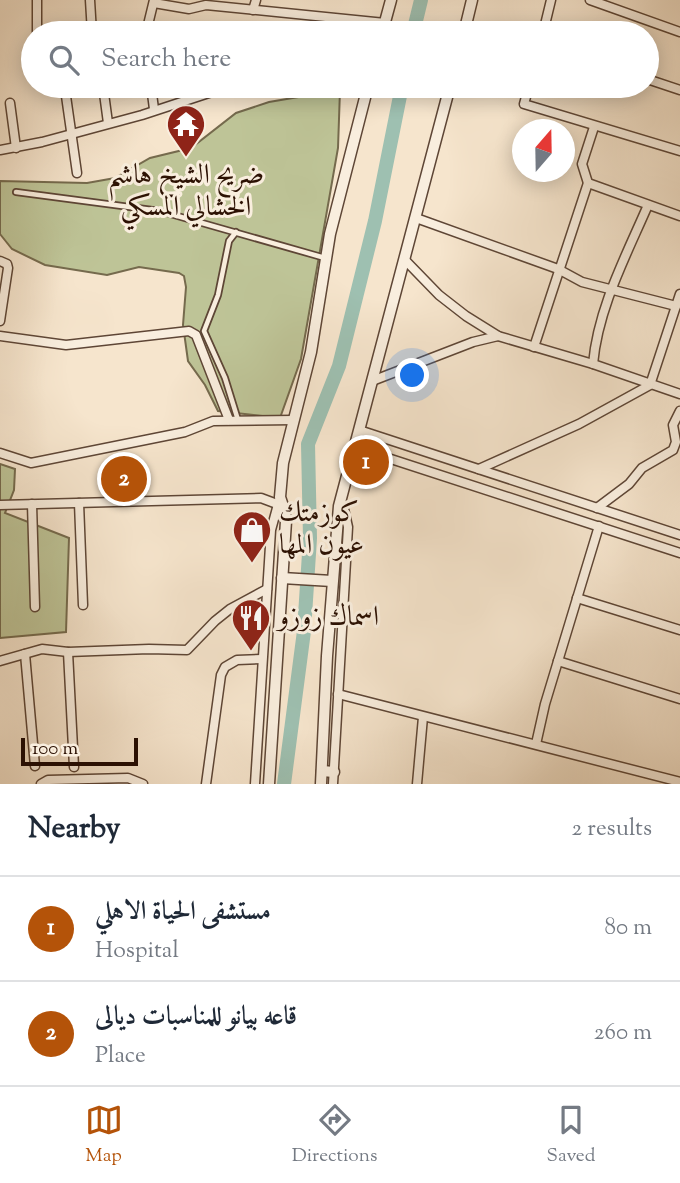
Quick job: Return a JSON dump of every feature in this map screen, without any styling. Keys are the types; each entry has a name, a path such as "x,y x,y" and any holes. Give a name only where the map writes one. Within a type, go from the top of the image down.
{"street":[{"path":"37,0 37,21"},
{"path":"90,0 91,21"},
{"path":"189,9 194,0"},
{"path":"253,10 256,0"},
{"path":"385,21 391,0"},
{"path":"467,21 472,0"},
{"path":"546,21 551,0"},
{"path":"590,0 649,21"},
{"path":"149,21 154,2 189,9 206,5 332,21"},
{"path":"659,25 680,32"},
{"path":"659,83 680,90"},
{"path":"66,98 77,173"},
{"path":"105,98 108,123"},
{"path":"153,98 154,109"},
{"path":"0,150 142,115 191,98"},
{"path":"255,784 271,530 283,463 311,352 330,234 365,98"},
{"path":"321,784 332,581 340,506 447,98"},
{"path":"526,98 524,104 680,151"},
{"path":"10,103 16,148"},
{"path":"534,346 588,183 582,164 594,127"},
{"path":"588,183 680,216"},
{"path":"593,364 597,332 611,289 648,205"},
{"path":"416,219 558,269 582,282 676,306"},
{"path":"405,260 439,295 498,336 593,364 680,394"},
{"path":"0,261 7,264 8,268 0,321"},
{"path":"479,469 579,424 650,385 680,294"},
{"path":"0,336 66,345 189,331 196,335 233,420"},
{"path":"372,380 473,342 498,336"},
{"path":"597,508 629,484 642,468 673,450 676,442 673,425 680,411"},
{"path":"0,453 31,463 185,432 213,421 293,420"},
{"path":"359,430 597,508 678,531"},
{"path":"354,447 680,553"},
{"path":"0,505 261,498 278,501 285,509 286,521 269,784"},
{"path":"79,503 83,605"},
{"path":"32,504 36,607"},
{"path":"333,784 348,527 344,509 340,506"},
{"path":"536,744 545,704 599,527"},
{"path":"282,578 332,581"},
{"path":"0,661 43,649 68,652 187,650 230,609 267,589"},
{"path":"577,598 680,630"},
{"path":"266,619 279,620"},
{"path":"68,652 74,767"},
{"path":"25,654 35,766"},
{"path":"206,784 225,667 237,660 262,659"},
{"path":"558,661 680,699"},
{"path":"338,694 680,782"},
{"path":"417,784 423,716"},
{"path":"322,771 334,772"},
{"path":"41,784 48,780 128,778 144,784"}],"lane":[{"path":"16,192 104,205 132,206 326,258"},
{"path":"233,420 225,378 205,331 218,295 229,241 236,232"}],"green space":[{"path":"293,98 340,98 338,148 301,359 280,418 218,411 205,385 188,361 183,325 186,287 184,276 139,267 107,275 45,265 12,249 0,234 0,181 87,183 115,178 150,158 191,148 236,113 269,102"},
{"path":"0,464 15,469 14,490 5,513 69,538 66,632 0,638"}],"waterway":[{"path":"416,21 421,0"},
{"path":"284,784 304,631 310,538 308,444 339,366 375,221 400,98"}],"place":[{"name":"ضريح الشيخ هاشم الخشالي المسكي","path":"186,158"},
{"name":"مستشفى الحياة الاهلي","path":"366,462"},
{"name":"قاعه بيانو للمناسبات ديالى","path":"124,479"},
{"name":"كوزمتك عيون المها","path":"252,564"},
{"name":"اسماك زوزو","path":"251,652"}]}
